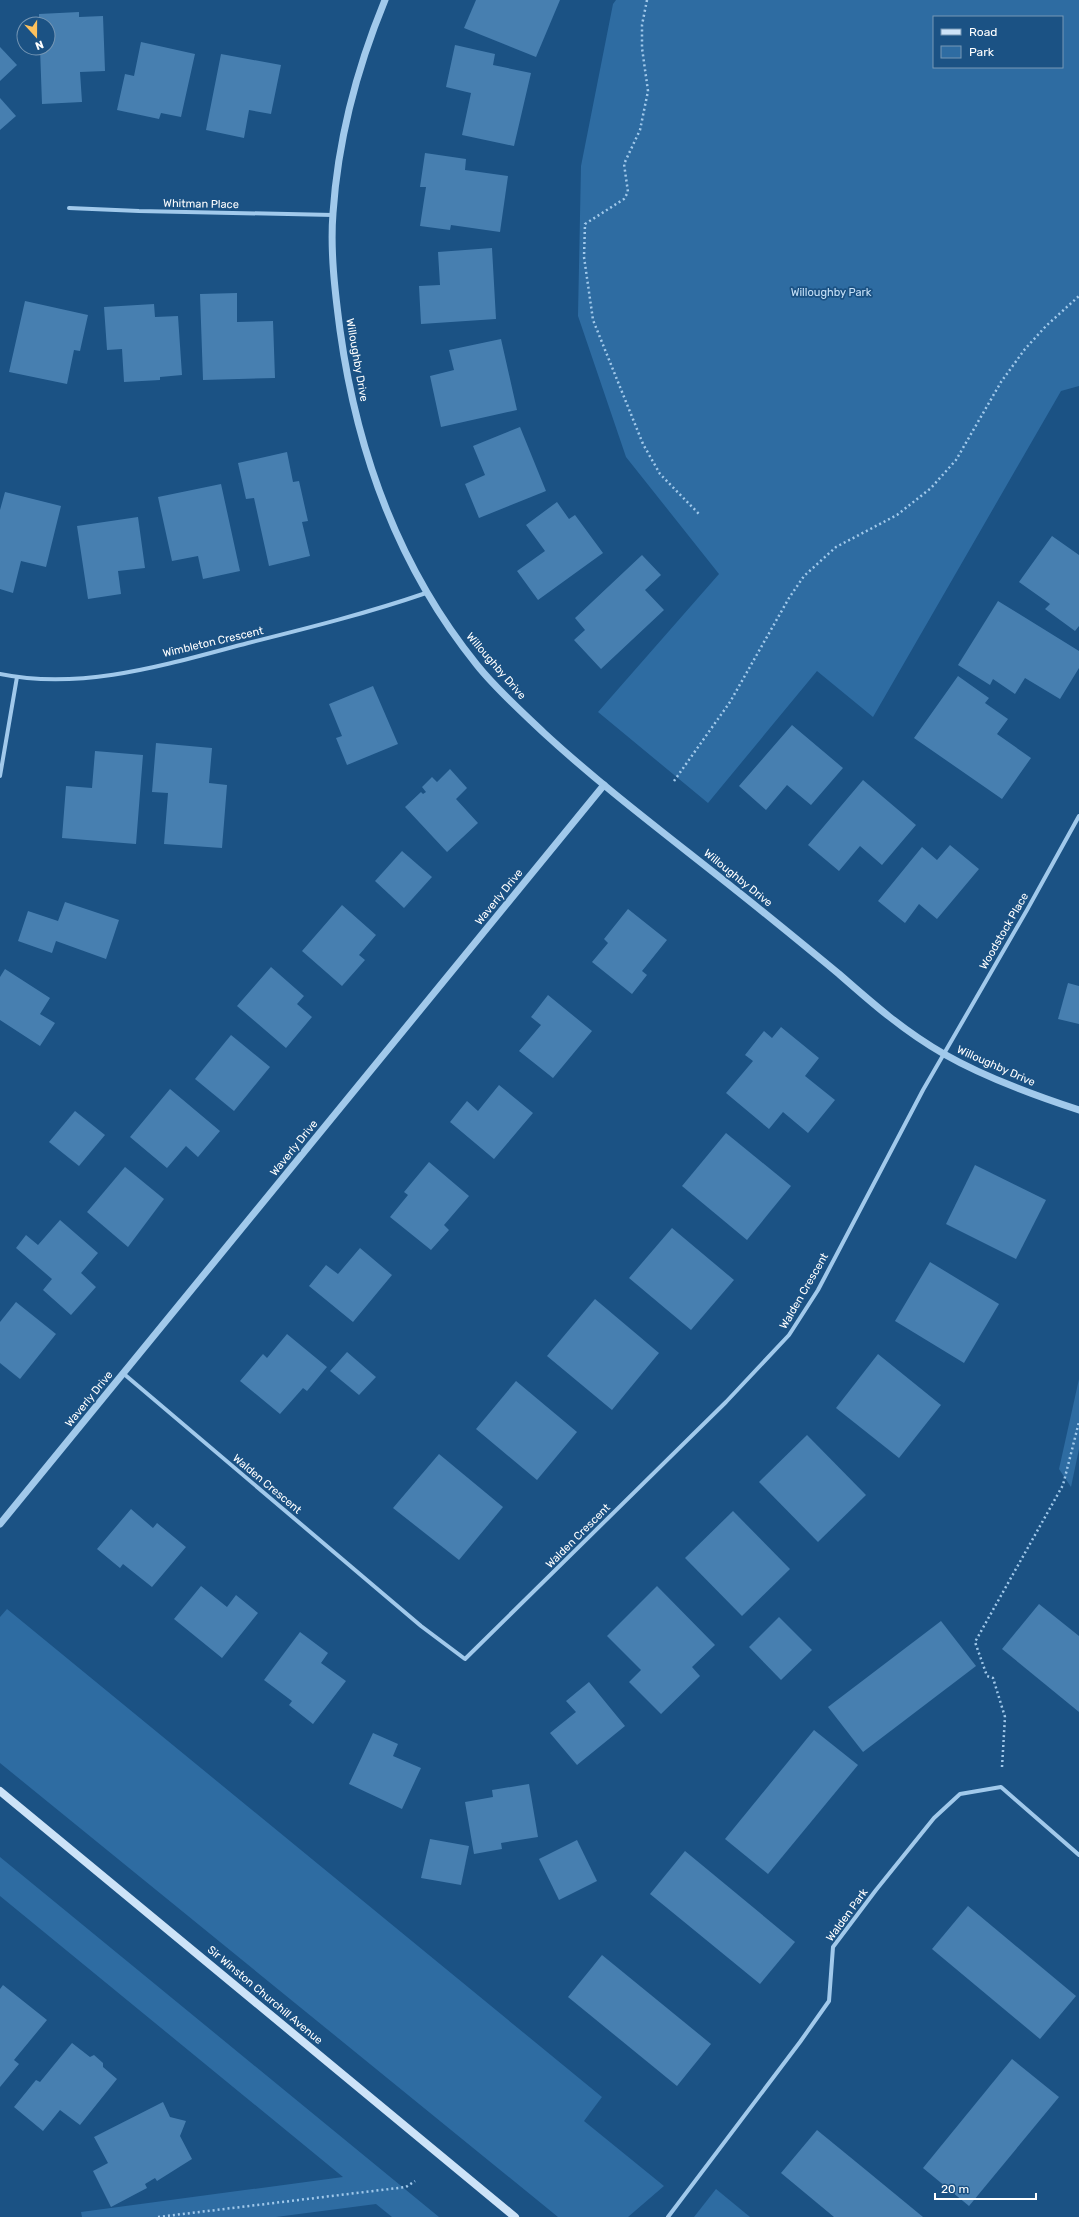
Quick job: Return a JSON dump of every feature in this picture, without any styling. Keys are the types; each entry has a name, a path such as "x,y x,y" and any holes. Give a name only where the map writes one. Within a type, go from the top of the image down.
{"main road":[{"name":"Sir Winston Churchill Avenue","path":"0,1791 515,2217"}],"street":[{"name":"Willoughby Drive","path":"385,0 363,59 346,116 338,167 333,215 334,267 348,382 376,485 391,523 426,593 456,638 506,698 604,785 795,937 897,1024 943,1054 995,1079 1079,1110"},
{"name":"Whitman Place","path":"69,208 333,215"},
{"name":"Wimbleton Crescent","path":"0,674 53,680 89,678 124,672 201,655 371,612 426,593"},
{"path":"0,776 17,677"},
{"name":"Waverly Drive","path":"0,1524 604,785"},
{"name":"Woodstock Place","path":"943,1054 1027,910 1079,816"},
{"name":"Walden Crescent","path":"124,1374 420,1626 465,1659 709,1418 790,1335 818,1290 896,1138 943,1054"},
{"path":"1002,1787 1079,1855"},
{"name":"Walden Park","path":"668,2217 800,2042 829,2001 833,1946 876,1890 934,1818 960,1794 1002,1787"}],"path":[{"path":"647,0 642,25 642,48 648,91 640,130 624,164 628,192 624,199 584,224 584,257 594,320 643,444 660,474 700,515"},
{"path":"674,781 730,702 788,598 804,576 836,547 897,515 931,488 956,460 1001,382 1025,349 1046,326 1079,296"},
{"path":"1002,1787 1005,1717 993,1678 987,1676 975,1642 1063,1485 1079,1422"},
{"path":"158,2217 406,2187 415,2181"}],"green space":[{"name":"Willoughby Park","path":"616,0 1079,0 1079,386 1061,391 873,717 817,671 708,803 598,712 719,574 626,457 578,316 581,166 613,4"},
{"path":"1079,1379 1079,1449 1071,1487 1059,1469"},
{"path":"7,1609 602,2097 584,2121 664,2186 628,2217 558,2217 0,1763 0,1617"},
{"path":"0,1857 439,2217 392,2217 376,2204 276,2217 82,2217 81,2212 343,2177 0,1896"},
{"path":"716,2189 750,2217 694,2217"}],"building":[{"path":"476,0 560,0 536,57 464,28"},
{"path":"79,12 79,17 103,16 105,71 80,72 82,102 42,104 40,56 56,56 56,16 39,16 39,14"},
{"path":"141,42 195,54 181,117 161,113 159,119 117,110 125,74 134,76"},
{"path":"455,45 495,54 493,65 531,73 514,146 462,135 471,93 446,87"},
{"path":"0,47 17,65 0,81"},
{"path":"221,54 281,65 271,114 249,110 244,138 206,130"},
{"path":"0,98 16,116 0,130"},
{"path":"425,153 466,159 465,170 508,176 500,232 451,225 450,230 420,226 426,187 420,187"},
{"path":"492,248 496,319 421,324 419,286 440,285 438,252"},
{"path":"237,293 237,322 273,321 275,378 203,380 200,294"},
{"path":"25,301 88,315 80,351 74,350 67,384 9,372"},
{"path":"154,304 155,317 178,316 182,375 160,377 160,380 124,382 122,349 107,350 104,307"},
{"path":"501,339 517,410 441,427 430,376 454,370 449,350"},
{"path":"520,427 546,491 479,518 465,484 485,475 473,446"},
{"path":"287,452 293,482 299,481 308,521 302,522 310,556 269,566 254,498 246,499 238,463"},
{"path":"221,484 240,571 203,579 198,556 172,561 158,497"},
{"path":"5,492 61,506 46,567 21,561 13,593 0,589 0,510"},
{"path":"557,502 569,519 575,515 603,553 538,600 517,571 545,551 526,525"},
{"path":"138,517 145,568 118,571 121,594 88,599 77,526"},
{"path":"1052,536 1079,555 1079,626 1075,631 1045,609 1050,604 1019,582"},
{"path":"642,555 661,575 645,590 664,610 601,669 574,640 585,630 575,618"},
{"path":"998,601 1079,651 1079,668 1060,699 1025,678 1015,694 993,679 990,685 958,665"},
{"path":"958,676 989,698 985,703 1008,719 997,734 1031,758 1002,799 914,738"},
{"path":"373,686 398,744 347,765 336,738 342,736 329,704"},
{"path":"792,725 843,768 811,805 787,785 766,810 739,786"},
{"path":"156,743 212,748 209,783 227,785 222,848 164,844 168,793 152,792"},
{"path":"95,751 143,755 136,844 62,838 66,786 92,788"},
{"path":"450,769 467,788 456,799 478,823 447,852 405,807 421,792 423,794 426,792 422,787 432,777 437,782"},
{"path":"863,780 916,825 882,865 860,846 839,871 808,845"},
{"path":"950,845 979,869 937,919 919,904 905,923 878,901 922,847 937,860"},
{"path":"402,851 432,877 404,908 375,881"},
{"path":"65,902 119,920 106,959 56,941 52,953 18,941 28,911 58,921"},
{"path":"342,905 376,935 359,955 365,960 342,986 302,951"},
{"path":"628,909 667,940 642,971 647,975 632,994 592,962 608,943 604,939"},
{"path":"271,967 304,996 297,1004 312,1017 286,1048 237,1006"},
{"path":"5,969 50,998 40,1014 55,1023 40,1046 0,1020 0,977"},
{"path":"1068,983 1079,986 1079,1024 1058,1019"},
{"path":"548,995 592,1031 553,1078 519,1051 541,1025 531,1017"},
{"path":"781,1027 819,1058 805,1076 835,1100 808,1133 783,1112 769,1129 726,1093 753,1061 745,1055 764,1031 772,1038"},
{"path":"231,1035 270,1067 234,1111 195,1079"},
{"path":"499,1085 533,1113 494,1159 450,1122 467,1101 478,1111"},
{"path":"170,1089 220,1131 198,1157 186,1146 167,1168 130,1137"},
{"path":"75,1111 105,1135 79,1166 49,1142"},
{"path":"726,1133 791,1186 747,1240 682,1186"},
{"path":"429,1162 469,1196 444,1225 449,1230 431,1250 390,1217 408,1195 404,1192"},
{"path":"975,1165 1046,1200 1016,1259 946,1224"},
{"path":"125,1167 164,1199 128,1247 87,1212"},
{"path":"60,1220 98,1253 81,1273 96,1287 71,1315 43,1290 52,1279 16,1248 26,1235 38,1245"},
{"path":"672,1228 734,1280 691,1330 629,1278"},
{"path":"360,1248 392,1275 353,1322 309,1286 326,1265 338,1274"},
{"path":"930,1262 999,1304 964,1363 895,1321"},
{"path":"595,1299 659,1353 612,1410 547,1356"},
{"path":"16,1302 56,1334 20,1379 0,1363 0,1322"},
{"path":"287,1334 327,1367 307,1391 303,1388 280,1414 240,1381 263,1354 267,1358"},
{"path":"347,1352 376,1377 359,1395 330,1371"},
{"path":"878,1354 941,1405 899,1458 836,1408"},
{"path":"516,1381 577,1432 537,1480 476,1429"},
{"path":"807,1435 866,1495 818,1542 759,1482"},
{"path":"439,1454 503,1507 459,1560 393,1508"},
{"path":"131,1509 153,1528 157,1523 186,1547 152,1587 123,1564 120,1568 97,1549"},
{"path":"733,1511 790,1569 742,1616 685,1558"},
{"path":"201,1586 227,1607 236,1595 258,1613 222,1658 174,1619"},
{"path":"657,1586 715,1645 692,1667 700,1676 661,1714 629,1682 641,1670 607,1636"},
{"path":"1039,1604 1079,1636 1079,1712 1002,1649"},
{"path":"779,1617 812,1650 781,1680 749,1647"},
{"path":"941,1621 976,1666 863,1752 828,1707"},
{"path":"300,1632 328,1653 321,1663 346,1681 313,1724 289,1705 292,1701 264,1680"},
{"path":"589,1682 625,1726 577,1765 550,1733 576,1712 566,1701"},
{"path":"814,1730 858,1765 768,1874 725,1839"},
{"path":"373,1733 398,1744 393,1756 421,1768 402,1809 349,1784"},
{"path":"529,1784 538,1837 501,1843 502,1849 474,1854 465,1802 493,1797 492,1790"},
{"path":"430,1839 469,1846 461,1885 421,1878"},
{"path":"577,1840 597,1881 559,1900 539,1859"},
{"path":"685,1851 795,1942 760,1984 650,1894"},
{"path":"968,1906 1076,1996 1040,2039 932,1949"},
{"path":"602,1955 711,2044 677,2086 568,1997"},
{"path":"3,1985 47,2020 14,2060 19,2064 0,2087 0,1989"},
{"path":"72,2043 90,2057 94,2055 103,2063 103,2067 117,2079 80,2125 60,2110 43,2131 14,2107 36,2080 40,2082"},
{"path":"1012,2059 1059,2097 969,2206 923,2168"},
{"path":"163,2102 170,2117 186,2121 180,2136 192,2159 157,2181 155,2178 145,2184 147,2188 111,2207 93,2171 108,2163 94,2137"},
{"path":"817,2130 923,2217 834,2217 781,2173"}]}
